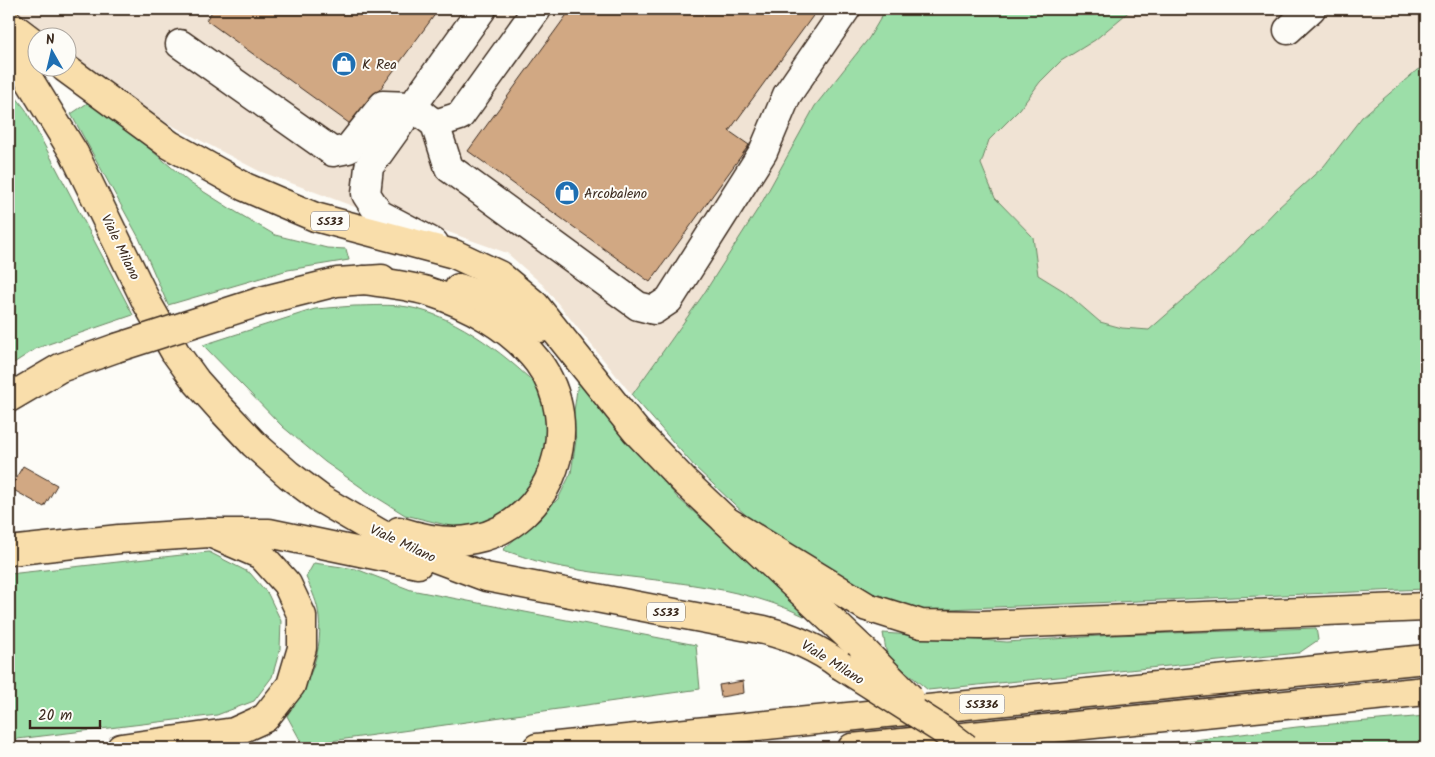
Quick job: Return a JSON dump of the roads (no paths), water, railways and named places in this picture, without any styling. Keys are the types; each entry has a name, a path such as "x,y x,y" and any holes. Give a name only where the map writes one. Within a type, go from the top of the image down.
{"main road":[{"path":"9,24 28,38"},
{"name":"Viale Milano","path":"9,47 74,153 147,303 175,352 196,381 254,444 289,475 346,514 411,549 486,577 782,634 814,647 941,729 966,748"},
{"name":"Viale Milano","path":"9,68 46,108"},
{"name":"Viale Milano","path":"78,78 170,145 245,187 315,217 454,254 480,264 519,290 548,320 636,431 685,482 864,651 941,729"},
{"path":"9,398 60,368 116,348 265,300 328,284 363,280 408,279 431,282 475,293 496,301 535,324 587,370"},
{"path":"346,514 408,534 436,538 454,540 473,539 492,534 508,527 536,502 552,476 561,444 561,424 554,393 538,362 510,335 481,315 442,296 425,291 363,280"},
{"path":"725,520 866,607 921,624 982,625 1426,608"},
{"path":"121,748 234,732 265,718 291,685 302,648 302,616 287,584 261,555 210,533"},
{"path":"9,551 119,539 210,533 269,533 486,577"},
{"name":"SS336","path":"537,748 1426,659"},
{"name":"SS336","path":"852,748 1426,691"}],"lane":[{"path":"454,254 379,214 366,194 368,167 482,9"},
{"path":"435,124 460,116 537,9"},
{"path":"180,44 333,152 348,149 383,106 411,106 435,124 449,168 638,306 654,310 669,300 763,152 786,95 846,9"},
{"path":"1288,30 1311,9"}],"place":[{"name":"K Rea","path":"344,64"},
{"name":"Arcobaleno","path":"567,193"}]}
